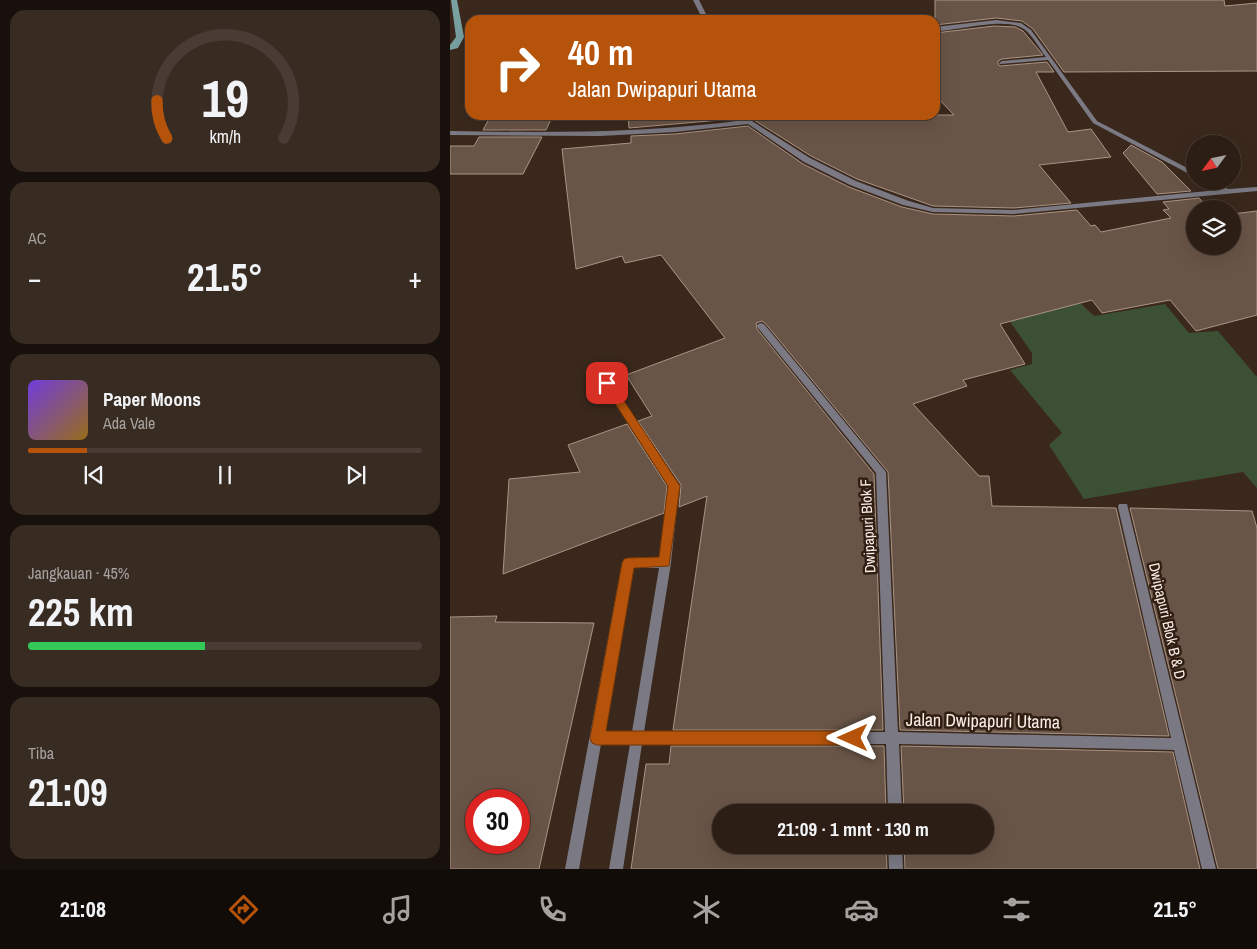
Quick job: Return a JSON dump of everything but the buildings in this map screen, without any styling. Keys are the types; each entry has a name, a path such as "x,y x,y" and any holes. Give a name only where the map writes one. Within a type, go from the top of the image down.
{"street":[{"path":"696,0 704,15"},
{"path":"940,30 1008,21 1025,27 1050,58 1095,122 1186,170"},
{"path":"1002,63 1050,58"},
{"path":"450,132 539,136 618,133 719,126 741,120"},
{"path":"751,120 806,160 853,183 906,203 933,210 1014,212 1257,189"},
{"path":"1224,190 1228,192"},
{"name":"Dwipapuri Blok F","path":"761,326 881,472 894,804"},
{"path":"607,383 674,486 665,562 616,869"},
{"name":"Dwipapuri Blok B & D","path":"1123,506 1209,869"},
{"path":"572,869 628,563 665,562"},
{"name":"Jalan Dwipapuri Utama","path":"597,738 892,738 1179,744"},
{"path":"895,854 896,869"}],"green space":[{"path":"1052,276 1094,316 1165,304 1189,333 1218,331 1257,377 1257,488 1243,472 1084,499 1049,445 1062,433 1010,370 1032,364 1032,353 986,287"}],"waterway":[{"path":"450,48 455,46 460,37 454,0"}],"route":[{"path":"607,383 674,486 665,562 628,563 597,738 853,738"}]}
